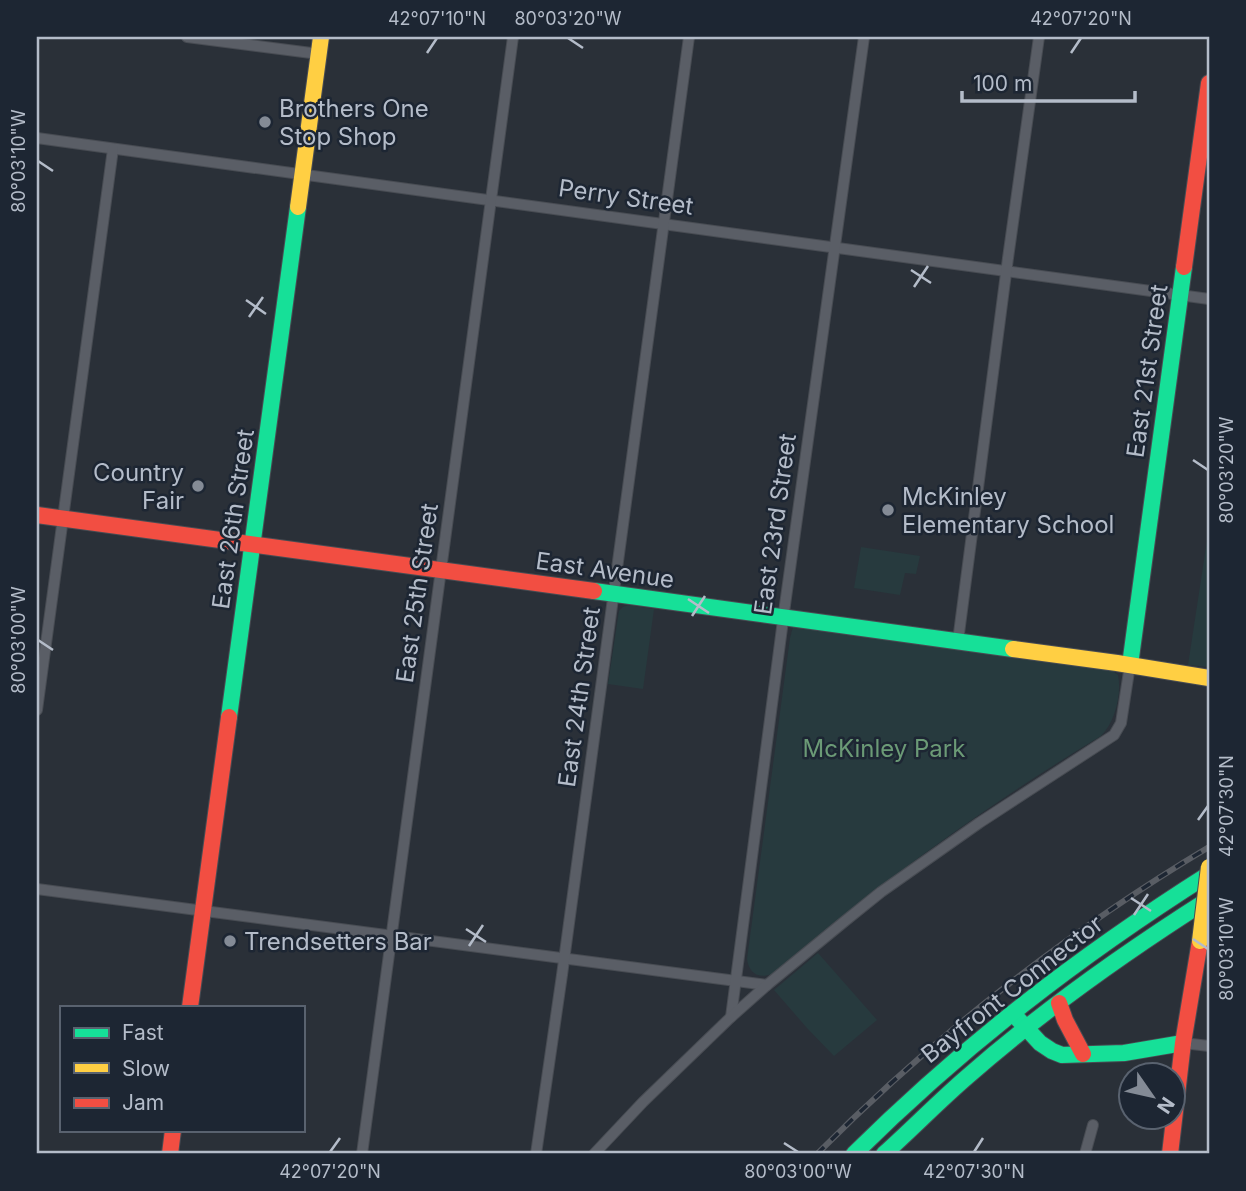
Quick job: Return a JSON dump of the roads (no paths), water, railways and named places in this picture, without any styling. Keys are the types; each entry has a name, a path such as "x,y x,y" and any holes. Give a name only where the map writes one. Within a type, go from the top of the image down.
{"main road":[{"name":"East 26th Street","path":"190,1006 321,37"},
{"name":"East 21st Street","path":"1130,665 1209,83"},
{"name":"East Avenue","path":"37,515 1209,678"},
{"path":"1170,1154 1209,867"},
{"name":"Bayfront Connector","path":"854,1154 951,1064 1012,1013 1118,934 1209,874"},
{"name":"Bayfront Connector","path":"884,1154 965,1079 1059,1003 1209,899"},
{"path":"1059,1003 1083,1054"},
{"path":"1012,1013 1052,1051 1062,1055 1124,1053 1183,1043"},
{"path":"170,1154 173,1132"}],"street":[{"path":"187,37 319,54"},
{"name":"East 25th Street","path":"362,1154 513,37"},
{"name":"East 24th Street","path":"536,1154 565,959 689,37"},
{"name":"East 23rd Street","path":"732,1017 864,37"},
{"path":"958,641 1039,37"},
{"name":"Perry Street","path":"37,138 1209,299"},
{"path":"37,710 113,149"},
{"path":"594,1154 643,1102 767,985 881,892 979,823 1114,735 1121,723 1130,665"},
{"path":"37,889 767,985"},
{"path":"1183,1043 1209,1046"},
{"path":"1085,1154 1093,1125"}],"railway":[{"path":"817,1154 907,1068 1004,988 1105,914 1209,847"}],"place":[{"name":"Brothers One Stop Shop","path":"265,122"},
{"name":"Country Fair","path":"198,486"},
{"name":"McKinley Elementary School","path":"888,510"},
{"name":"Trendsetters Bar","path":"230,941"}],"park label":[{"name":"McKinley Park","path":"884,748"}]}
